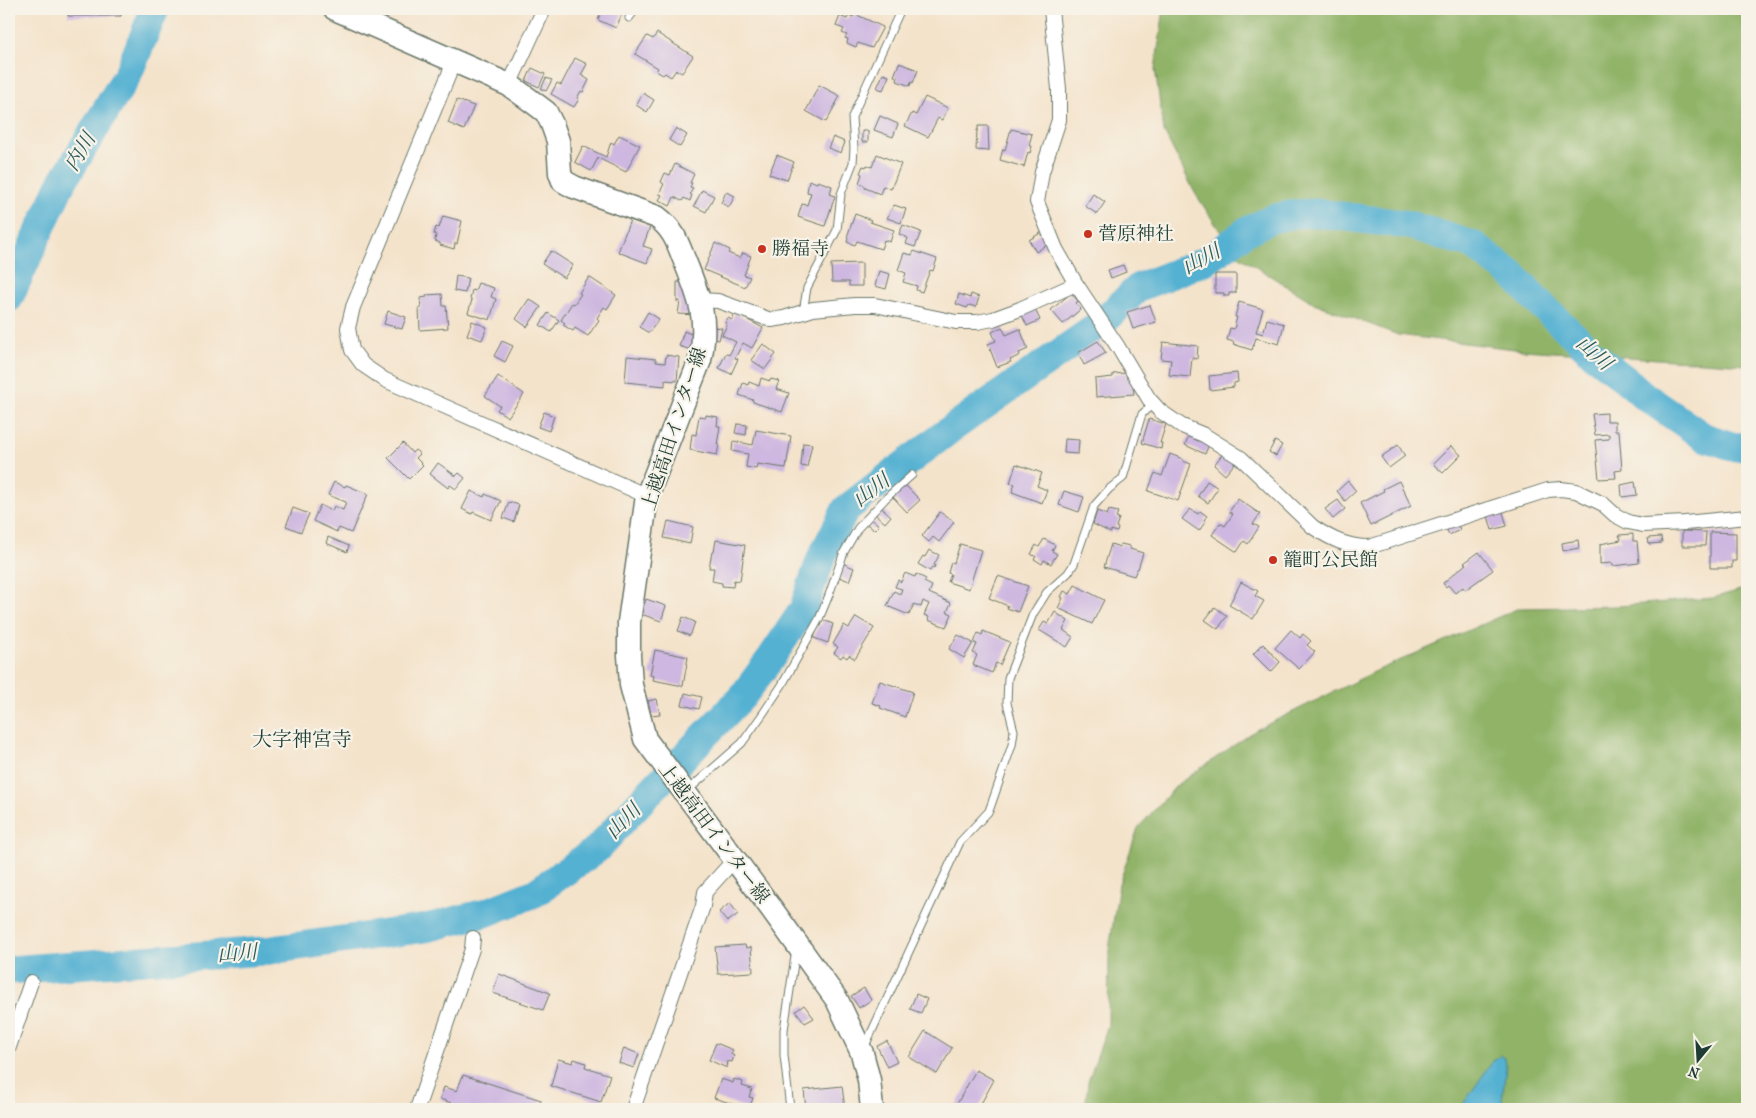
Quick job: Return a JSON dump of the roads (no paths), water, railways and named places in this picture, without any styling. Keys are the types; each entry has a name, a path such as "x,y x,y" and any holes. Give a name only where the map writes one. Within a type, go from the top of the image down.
{"main road":[{"name":"上越高田インター線","path":"335,9 508,86 546,112 558,141 560,173 563,181 574,187 657,217 668,225 674,235 700,300 704,342 700,360 647,496 629,622 631,685 645,739 837,1000 862,1053 869,1080 872,1109"}],"street":[{"path":"508,86 544,9"},
{"path":"1051,9 1059,89 1059,120 1042,172 1038,202 1056,249 1076,284 1153,404 1182,426 1204,435 1241,458 1313,526 1341,543 1369,546 1532,493 1561,489 1576,492 1603,504 1615,515 1628,522 1643,525 1685,523 1747,516"},
{"path":"454,62 353,307 348,328 352,350 363,365 385,380 647,496"},
{"path":"700,300 718,301 771,320 830,306 875,305 956,322 977,322 993,319 1020,309 1076,284"},
{"path":"633,1109 703,906 705,892 734,860"},
{"path":"418,1109 472,949 473,938"},
{"path":"9,1047 31,982"}],"lane":[{"path":"630,18 636,9"},
{"path":"803,313 808,288 837,230 841,194 853,164 852,117 901,9"},
{"path":"862,1053 960,842 989,811 1013,738 1014,731 1007,703 1008,678 1033,614 1047,592 1068,573 1074,564 1094,506 1123,478 1142,414 1153,404"},
{"path":"682,790 742,743 782,684 819,618 844,552 858,528 885,499 912,475"},
{"path":"790,1109 784,1055 784,1030 797,945"}],"water":[{"path":"1501,1055 1505,1057 1506,1066 1501,1109 1457,1109 1463,1104 1493,1061"}],"waterway":[{"name":"内川","path":"9,298 60,186 128,74 155,9"},
{"name":"山川","path":"9,970 264,951 426,928 485,913 535,893 597,849 742,697 803,610 821,558 846,509 951,429 1099,325 1139,287 1208,260 1245,232 1271,219 1295,214 1317,213 1409,225 1473,245 1514,276 1533,297 1594,355 1643,395 1704,437 1735,447 1747,446"}],"place":[{"name":"菅原神社","path":"1088,234"},
{"name":"勝福寺","path":"762,249"},
{"name":"籠町公民館","path":"1273,560"}],"district":[{"name":"大字神宮寺","path":"302,739"}]}
